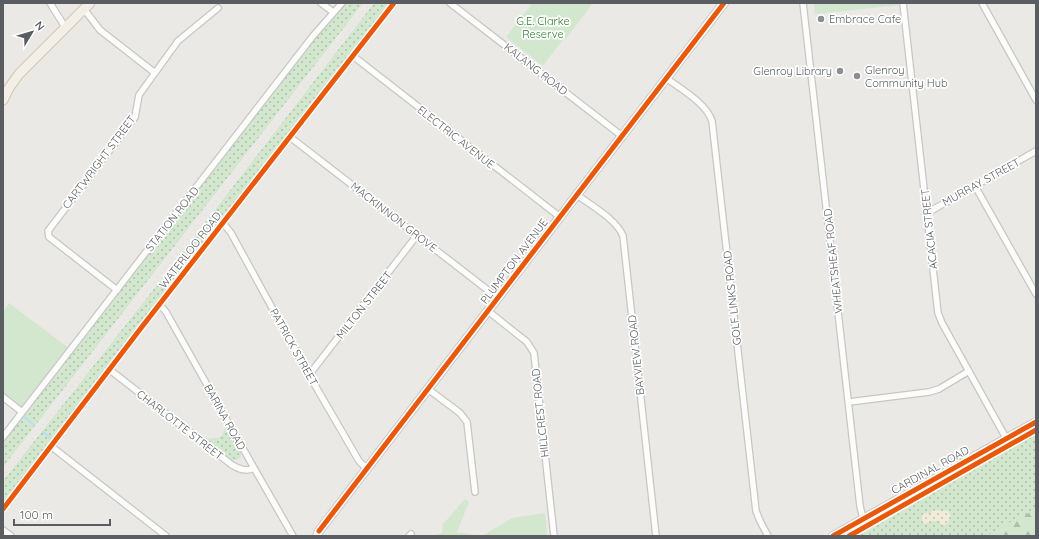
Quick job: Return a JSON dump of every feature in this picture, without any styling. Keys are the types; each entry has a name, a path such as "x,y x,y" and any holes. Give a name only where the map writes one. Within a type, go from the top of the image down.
{"main road":[{"name":"PLUMPTON AVENUE","path":"316,534 722,4"},
{"path":"3,100 19,74 87,6"},
{"name":"CARDINAL ROAD","path":"833,536 1036,422"}],"street":[{"path":"50,3 65,27"},
{"path":"321,3 334,12"},
{"name":"STATION ROAD","path":"3,437 313,36 342,3"},
{"name":"WATERLOO ROAD","path":"3,509 394,3"},
{"name":"KALANG ROAD","path":"450,3 622,136"},
{"name":"WHEATSHEAF ROAD","path":"804,3 860,506 863,519"},
{"name":"ACACIA STREET","path":"903,3 939,318 1006,438"},
{"path":"982,3 1036,100"},
{"path":"87,6 100,30 155,73 178,41 218,8"},
{"name":"ELECTRIC AVENUE","path":"353,56 560,216"},
{"name":"CARTWRIGHT STREET","path":"117,290 57,244 49,237 48,233 49,228 135,117 139,95 155,73"},
{"name":"GOLF LINKS ROAD","path":"666,78 704,107 708,111 712,121 756,511 768,536"},
{"name":"MACKINNON GROVE","path":"290,137 418,234 498,298"},
{"name":"MURRAY STREET","path":"927,213 1036,151"},
{"path":"975,186 1036,294"},
{"name":"BAYVIEW ROAD","path":"577,195 614,223 623,236 656,536"},
{"name":"PATRICK STREET","path":"223,223 231,233 358,461 367,469"},
{"name":"MILTON STREET","path":"309,375 418,234"},
{"name":"BARINA ROAD","path":"160,305 166,312 292,536"},
{"name":"HILLCREST ROAD","path":"488,311 523,338 531,346 534,353 554,536"},
{"name":"CHARLOTTE STREET","path":"110,370 232,465 251,470 254,468"},
{"path":"849,402 929,392 939,389 969,371"},
{"path":"428,389 460,413 467,422 475,492"},
{"path":"3,397 22,412"},
{"path":"52,447 166,536"},
{"path":"3,530 11,536"}],"green space":[{"path":"346,3 363,3 3,467 3,442 304,53"},
{"path":"374,3 390,3 3,505 3,481 175,262"},
{"name":"G.E. Clarke Reserve","path":"528,3 593,3 566,39 564,38 543,66 506,37 531,5"},
{"path":"814,3 900,3 900,5 815,14"},
{"path":"9,303 73,351 25,413 3,396 3,312"},
{"path":"225,424 241,452 241,457 237,460 232,460 204,438 213,439 221,436"},
{"path":"1036,434 1036,536 858,536"},
{"path":"465,499 469,502 457,532 482,536 431,536 442,533 443,524"},
{"path":"1036,511 1035,536 986,536 1020,517"},
{"path":"545,513 547,536 482,536 512,518"}],"sand":[{"path":"933,510 948,511 951,516 947,524 942,525 940,521 932,521 925,524 922,522 922,515 926,513 930,514"}],"waterway":[{"path":"24,417 34,425"},
{"path":"43,432 52,439"}],"railway":[{"path":"3,477 370,3"}],"cycle path":[{"path":"3,509 141,328 394,3"},
{"path":"319,531 724,3"},
{"path":"833,536 1036,422"},
{"path":"849,536 1036,430"}],"place":[{"name":"Embrace Cafe","path":"821,19"},
{"name":"Glenroy Library","path":"840,71"},
{"name":"Glenroy Community Hub","path":"857,76"}]}
